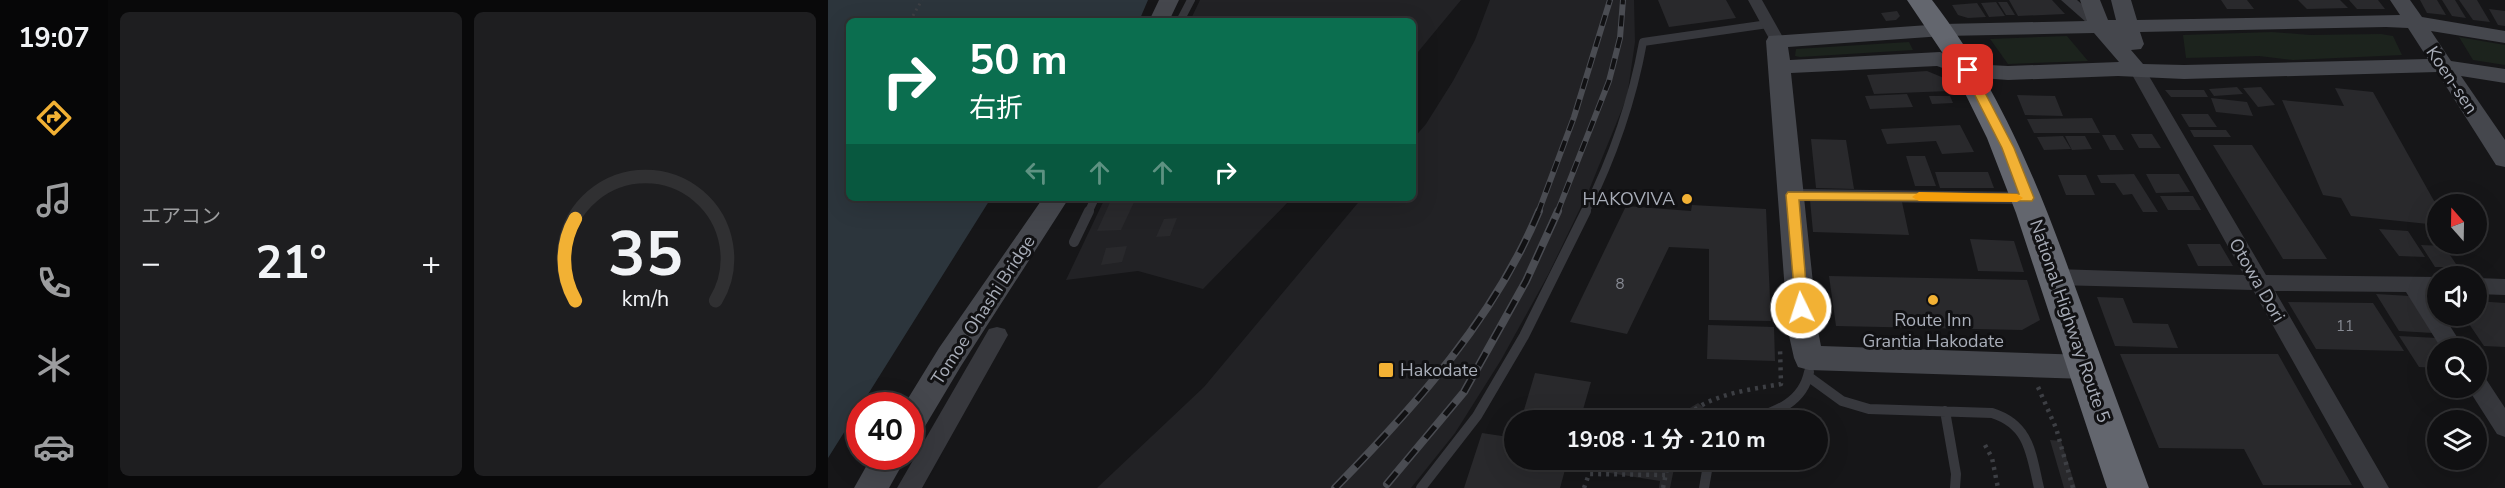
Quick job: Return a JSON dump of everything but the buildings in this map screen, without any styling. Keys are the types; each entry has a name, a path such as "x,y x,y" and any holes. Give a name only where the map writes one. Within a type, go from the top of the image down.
{"highway":[{"name":"National Highway Route 5","path":"1919,0 1943,30 1968,70 2008,148 2028,198 2128,488"}],"street":[{"path":"1159,18 1168,0"},
{"path":"1755,0 1773,33 1781,67 1803,331 1809,367 2087,367"},
{"path":"2068,0 2100,27 2138,71"},
{"path":"2090,0 2100,27"},
{"path":"2121,0 2130,27 2138,71"},
{"name":"Koen-sen","path":"2400,0 2505,159"},
{"path":"1773,33 2386,21 2414,22 2505,37"},
{"path":"1781,67 1940,59 1968,70 2008,73 2118,69 2138,71 2443,66 2505,76"},
{"name":"Otowa Dori","path":"2138,71 2377,488"},
{"path":"1792,195 2028,198"},
{"name":"Tomoe Ohashi Bridge","path":"924,400 1054,201"},
{"path":"2055,277 2259,283 2427,285"},
{"path":"2411,284 2446,338"},
{"path":"2487,286 2505,287"},
{"path":"909,488 997,335"},
{"path":"2486,398 2505,427"},
{"path":"871,488 882,470"}],"lane":[{"path":"1182,18 1191,0"},
{"path":"1421,488 1477,416 1524,336 1603,177 1635,85 1643,42 1773,33"},
{"path":"1074,243 1094,201"},
{"path":"1778,410 1798,398 1809,367 1842,401 1869,409 1992,413 2006,416 2024,433 2039,488"},
{"path":"1946,411 1956,474 1955,488"},
{"path":"1704,488 1707,470"}],"path":[{"path":"912,18 922,0"},
{"path":"1694,410 1722,398 1781,384 1780,341"},
{"path":"2038,387 2056,428 2073,488"},
{"path":"1985,445 1992,458 1998,488"},
{"path":"1664,488 1666,470"},
{"path":"1584,488 1589,474 1665,474"}],"shaded area":[{"path":"828,0 1148,0 1140,18 846,18 846,201 989,201 869,392 846,392 846,429 828,458"},
{"path":"1200,0 1461,0 1416,54 1416,18 1191,18"},
{"path":"1490,0 1634,0 1635,42 1627,97 1589,190 1548,275 1501,360 1455,433 1411,488 1097,488 1204,387 1359,201 1416,201 1416,136 1453,81 1475,40"},
{"path":"2272,32 2393,36 2402,55 2293,60 2259,56 2186,58 2183,35"},
{"path":"2067,36 2088,61 2008,64 1990,39"},
{"path":"2459,37 2505,45 2505,65 2473,60"},
{"path":"1909,42 1913,50 1795,56 1796,49"},
{"path":"1104,201 1289,201 1203,289 1138,271 1066,280"}],"railway":[{"path":"1538,213 1574,117 1610,0"},
{"path":"1557,213 1609,81 1620,38 1623,0"},
{"path":"1335,488 1423,393 1476,324 1521,251 1539,211"},
{"path":"1387,484 1464,392 1526,281 1558,211"}],"slow traffic":[{"path":"1919,197 2017,198"}],"place":[{"name":"HAKOVIVA","path":"1687,199"},
{"name":"Route Inn Grantia Hakodate","path":"1933,300"},
{"name":"Hakodate","path":"1386,370"}],"route":[{"path":"1801,308 1792,195 2028,198 2008,148 1968,70"}]}
